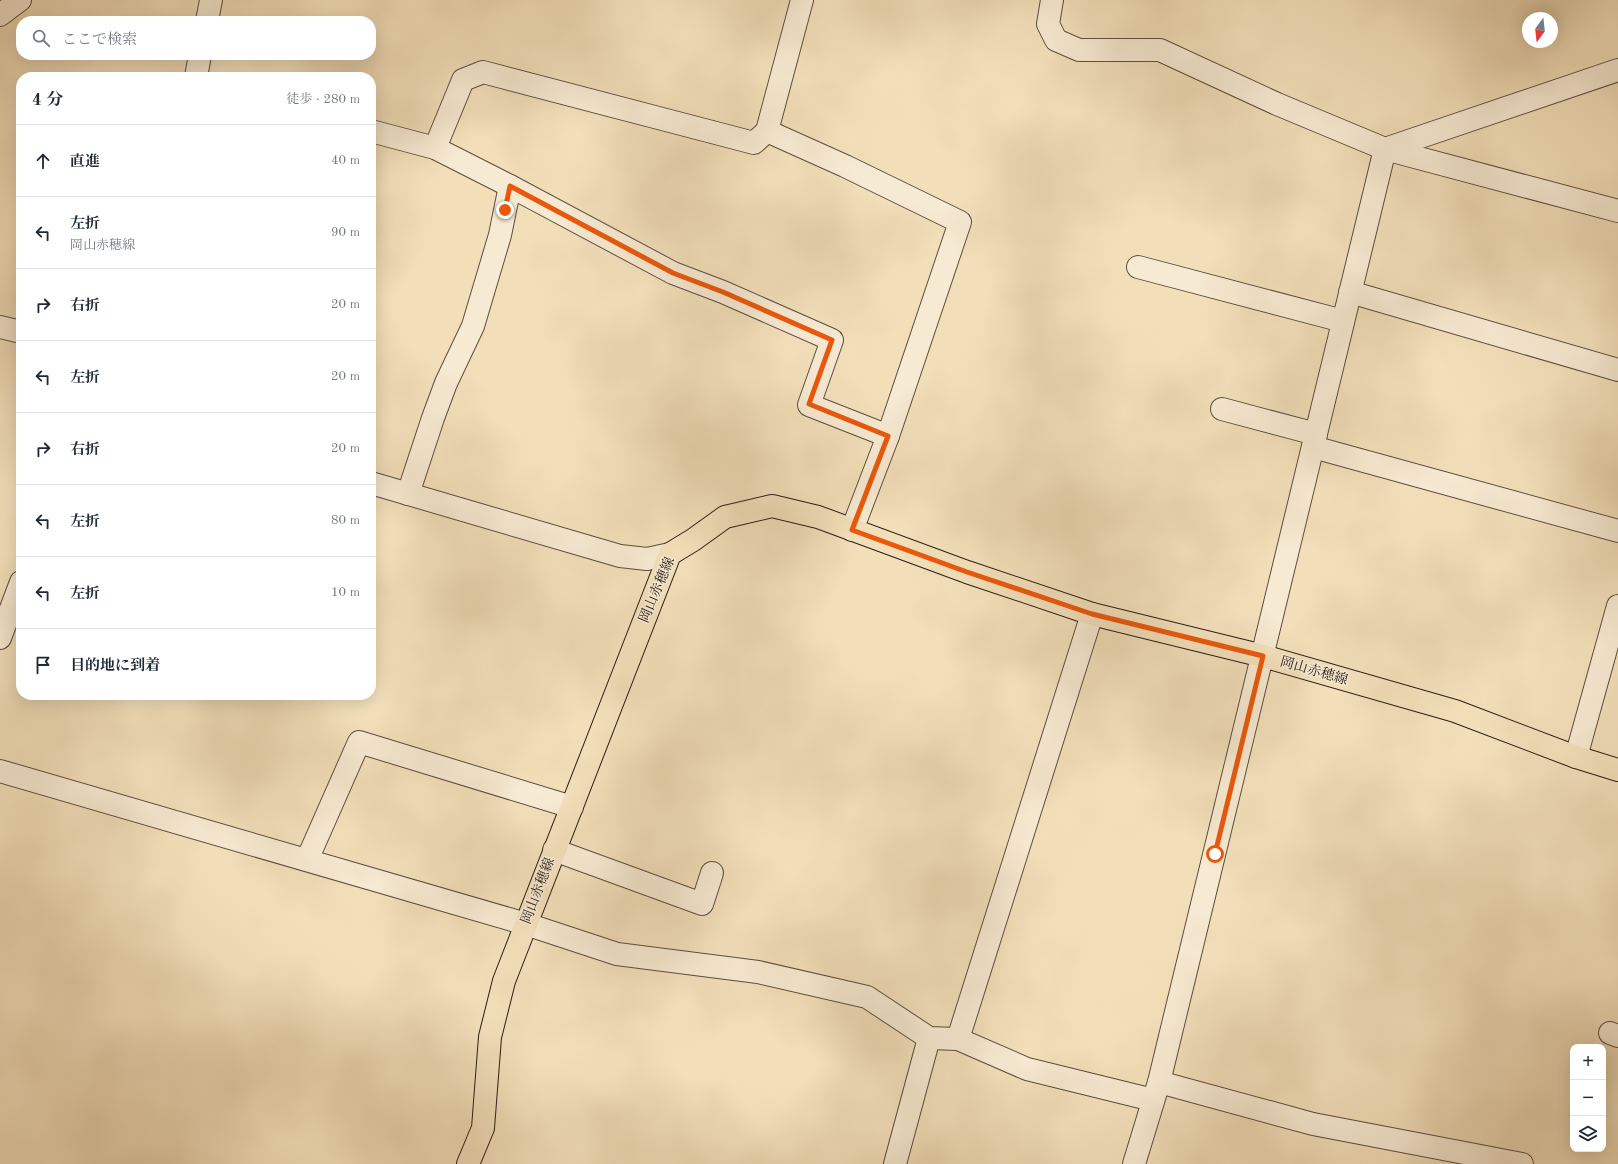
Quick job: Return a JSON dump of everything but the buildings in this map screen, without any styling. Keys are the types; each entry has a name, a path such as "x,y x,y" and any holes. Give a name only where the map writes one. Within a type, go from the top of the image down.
{"main road":[{"name":"岡山赤穂線","path":"468,1164 483,1128 490,1037 504,981 670,554 693,540 725,517 772,506 818,517 967,572 1092,614 1263,656 1455,711 1576,757 1618,770"}],"street":[{"path":"0,15 20,0"},
{"path":"208,16 211,0"},
{"path":"435,148 463,80 483,72 754,143 767,131 802,0"},
{"path":"1052,0 1048,24 1056,40 1079,50 1160,50 1277,104 1385,149 1618,211"},
{"path":"197,72 199,60"},
{"path":"1385,149 1618,70"},
{"path":"767,131 845,166 960,222 888,436 852,530"},
{"path":"376,132 435,148 510,186 673,273 723,292 832,340 809,404 888,436"},
{"path":"1134,1164 1156,1091 1263,656 1385,149"},
{"path":"408,494 443,390 473,326 500,235 510,186"},
{"path":"1138,267 1343,321"},
{"path":"1350,292 1618,370"},
{"path":"0,327 16,331"},
{"path":"1222,409 1315,440 1618,531"},
{"path":"376,484 620,556 647,559 670,554"},
{"path":"0,638 16,595"},
{"path":"1576,757 1618,606"},
{"path":"958,1039 1092,614"},
{"path":"308,860 359,742 572,807"},
{"path":"0,771 526,924 617,954 758,972 867,997 929,1038 958,1039 1027,1069 1156,1091 1313,1124 1522,1164"},
{"path":"554,850 702,904 712,873"},
{"path":"895,1164 929,1038"}],"route":[{"path":"505,210 510,186 673,273 723,292 832,340 809,404 888,436 852,530 967,572 1092,614 1263,656 1215,854"}]}
